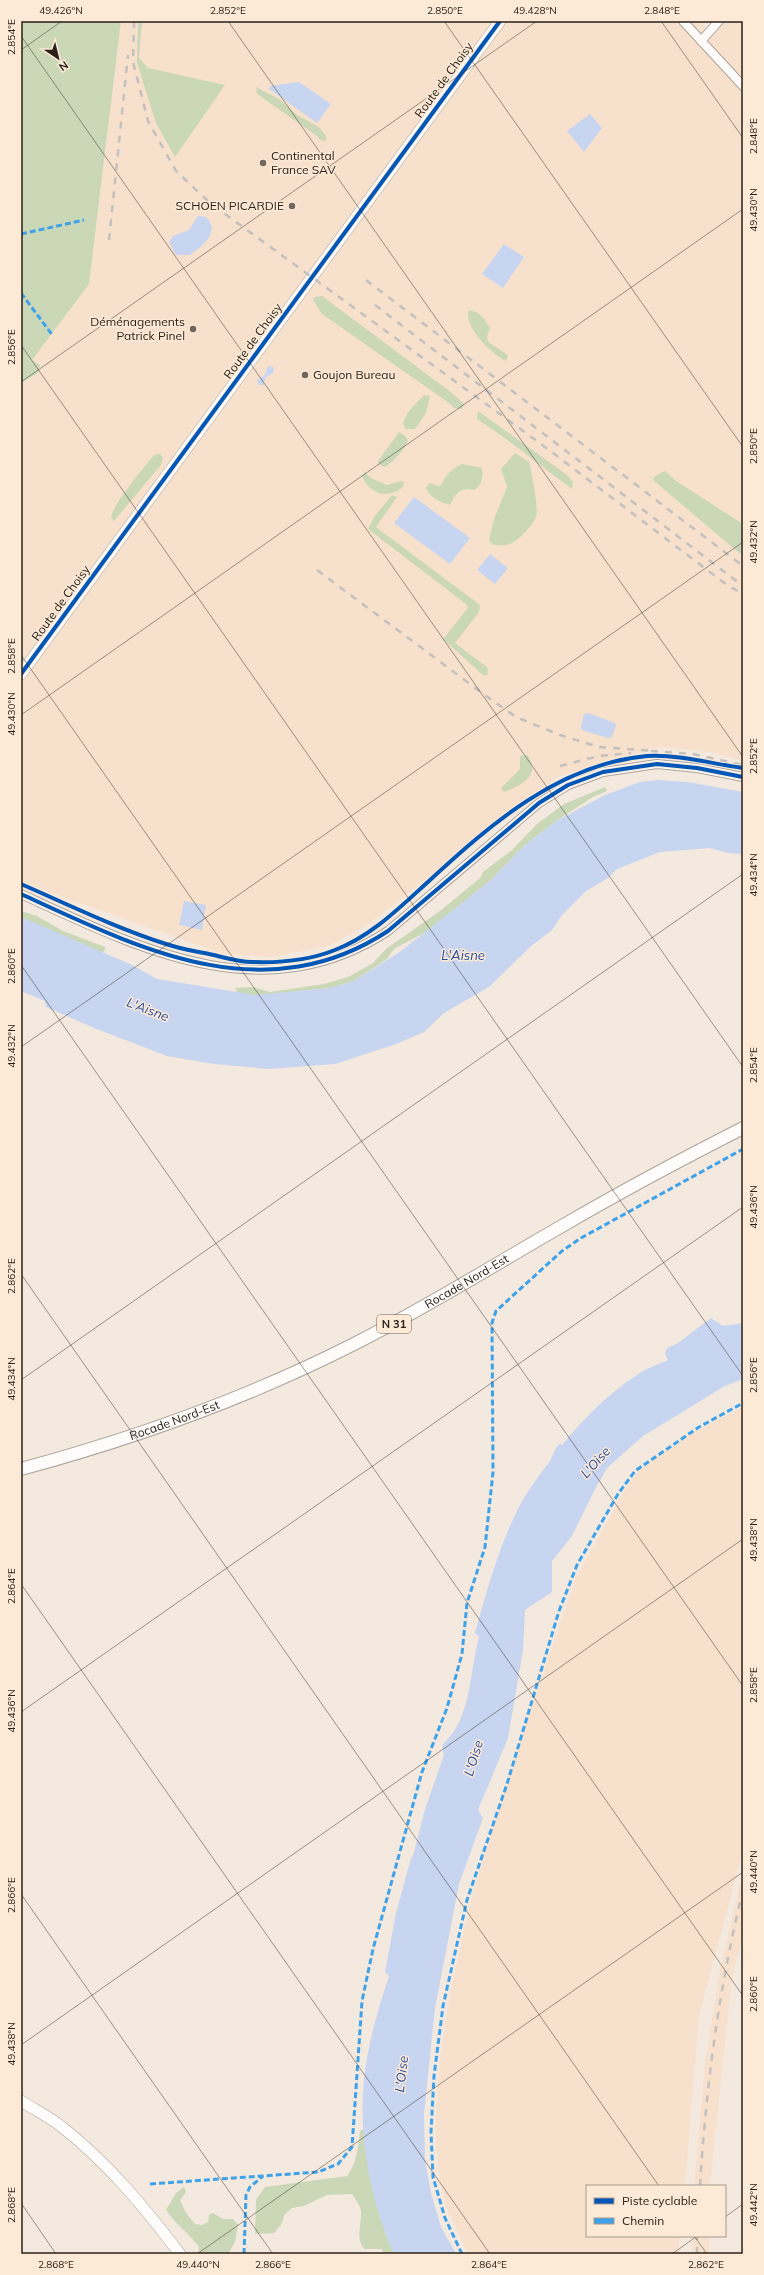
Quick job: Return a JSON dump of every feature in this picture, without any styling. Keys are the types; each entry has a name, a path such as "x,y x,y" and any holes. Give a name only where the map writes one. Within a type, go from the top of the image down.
{"main road":[{"name":"Rocade Nord-Est","path":"21,1469 145,1431 291,1374 397,1322 569,1222 743,1128"}],"street":[{"name":"Route de Choisy","path":"21,674 500,21"},
{"path":"683,21 743,86"},
{"path":"701,40 719,21"},
{"path":"21,894 108,935 180,958 238,968 262,970 293,968 346,954 388,931 539,802 568,785 603,772 657,764 697,768 743,777"},
{"path":"21,2102 61,2126 95,2156 153,2218 180,2254"}],"shaded area":[{"path":"121,21 700,21 707,27 713,21 743,21 743,761 710,752 659,747 557,777 366,926 329,946 271,957 223,954 21,882 21,384 38,373 32,361 92,261"},
{"path":"743,1407 743,1851 699,2015 685,2185 586,2185 586,2237 680,2237 678,2254 468,2254 446,2207 439,2177 435,2129 440,2059 450,1992 471,1900 525,1726 576,1578 621,1496 639,1470 685,1437"},
{"path":"743,1872 743,1935 732,1978 710,2185 694,2185 705,2063 720,1970"},
{"path":"692,2237 709,2237 709,2254 692,2254"}],"green space":[{"path":"21,21 121,21 89,284 32,360 40,365 38,373 21,383"},
{"path":"138,21 142,21 139,58 148,68 225,85 175,157 156,123 137,63"},
{"path":"256,87 279,99 297,115 319,127 326,136 326,141 320,140 317,136 257,94"},
{"path":"322,296 452,393 464,404 462,409 454,408 322,314 313,300 315,297"},
{"path":"469,310 479,314 486,321 490,328 487,337 488,342 508,355 506,361 493,352 474,332 468,317"},
{"path":"424,395 430,396 426,413 415,429 405,429 403,423 408,412"},
{"path":"478,411 567,475 573,482 572,489 477,419"},
{"path":"399,432 408,440 404,448 385,467 378,464 378,461"},
{"path":"515,453 529,462 537,513 535,520 513,543 506,545 494,545 489,541 494,519 507,487 501,469"},
{"path":"160,454 163,458 161,465 114,521 111,518 117,503 154,455"},
{"path":"462,464 482,468 482,480 477,488 474,490 462,490 456,494 450,505 433,497 426,488 430,483 438,486 442,484 450,472"},
{"path":"665,471 676,481 743,524 743,554 739,553 653,480 654,477"},
{"path":"365,472 371,478 387,485 401,481 404,482 403,487 397,491 385,494 374,491 365,482 362,476"},
{"path":"392,495 397,497 376,527 480,605 479,612 455,643 488,668 487,676 483,675 443,639 468,608 466,604 368,529 374,517"},
{"path":"527,755 531,762 532,769 528,779 504,792 501,788 520,769 520,756"},
{"path":"605,787 607,791 593,797 556,821 525,845 490,881 426,932 394,949 387,959 354,981 331,988 240,997 235,988 253,987 270,992 324,984 348,977 373,963 386,949 440,911 480,878 483,872 512,850 537,824 564,804"},
{"path":"21,911 37,916 63,931 105,947 105,950 100,956 21,923"},
{"path":"364,2129 374,2193 382,2224 394,2254 385,2254 381,2249 364,2249 359,2235 361,2209 352,2194 327,2195 304,2206 292,2208 285,2214 281,2225 274,2233 255,2234 256,2200 265,2187 347,2176 355,2161 360,2131"},
{"path":"184,2187 186,2192 180,2200 186,2213 195,2224 202,2225 208,2222 209,2215 213,2213 223,2219 233,2219 238,2225 235,2242 228,2254 198,2254 199,2247 166,2210 176,2193"}],"water":[{"path":"299,82 331,104 317,123 269,89 270,86"},
{"path":"590,114 602,128 584,152 567,131"},
{"path":"198,216 206,217 212,228 211,233 205,243 190,255 176,255 169,242 173,236 189,230"},
{"path":"504,244 524,257 503,288 482,274"},
{"path":"268,366 273,367 274,372 266,377 263,385 259,385 257,380 265,375"},
{"path":"414,497 470,538 450,564 394,523"},
{"path":"490,554 508,568 495,584 477,570"},
{"path":"588,713 615,723 616,725 612,737 608,738 582,730 581,727 584,714"},
{"name":"L'Aisne","path":"658,780 688,782 743,792 743,854 728,853 710,848 660,852 617,869 608,878 586,891 562,915 552,930 530,947 489,987 444,1013 424,1032 396,1044 335,1064 269,1069 214,1064 167,1056 94,1028 46,1007 45,1001 21,991 21,917 132,965 157,979 255,995 331,988 354,981 401,951 490,881 525,845 556,821 605,795 640,782"},
{"path":"184,901 206,905 202,930 179,925"},
{"name":"L'Oise","path":"711,1318 723,1326 743,1323 743,1379 725,1386 643,1436 607,1468 572,1536 552,1561 552,1592 525,1610 523,1650 508,1738 478,1810 483,1818 459,1884 435,2008 424,2114 425,2160 431,2193 441,2227 456,2254 394,2254 377,2207 366,2158 362,2107 367,2058 376,2017 389,1976 385,1972 396,1913 425,1809 444,1755 442,1745 452,1734 459,1722 468,1695 479,1637 475,1633 495,1566 513,1518 559,1444 562,1445 588,1416 616,1390 648,1368 668,1360 665,1354 667,1348 678,1343"}],"railway":[{"path":"134,21 133,62 148,121 176,171 210,203 541,444 727,585 743,594"},
{"path":"109,240 128,55"},
{"path":"366,280 743,566"},
{"path":"375,305 743,586"},
{"path":"317,570 516,717 560,735 599,747 656,751"},
{"path":"651,751 693,754 743,765"},
{"path":"560,766 599,756 631,753"},
{"path":"700,2185 706,2111 720,2000 743,1890"},
{"path":"697,2237 697,2254"}],"marked path":[{"path":"21,234 84,220"},
{"path":"21,293 53,336"},
{"path":"150,2184 318,2172 338,2164 352,2147 362,2001 373,1949 422,1772 447,1708 462,1654 467,1603 485,1547 493,1472 492,1323 496,1311 562,1251 581,1238 743,1149"},
{"path":"462,2254 445,2218 433,2177 431,2132 434,2076 443,2006 467,1900 507,1784 559,1611 577,1565 618,1494 635,1471 699,1427 743,1403"},
{"path":"244,2254 246,2195 250,2187 263,2176"}],"cycle path":[{"path":"21,674 500,21"},
{"path":"21,884 111,924 147,938 177,947 247,962 294,960 335,950 361,937 396,911 477,839 502,819 528,800 556,784 585,771 615,761 647,756 671,756 743,768"},
{"path":"21,894 111,934 157,951 203,964 249,969 295,967 342,955 388,931 539,803 568,785 603,772 657,764 697,768 743,777"}],"place":[{"name":"Continental France SAV","path":"263,163"},
{"name":"SCHOEN PICARDIE","path":"292,206"},
{"name":"Déménagements Patrick Pinel","path":"193,329"},
{"name":"Goujon Bureau","path":"305,375"}]}
